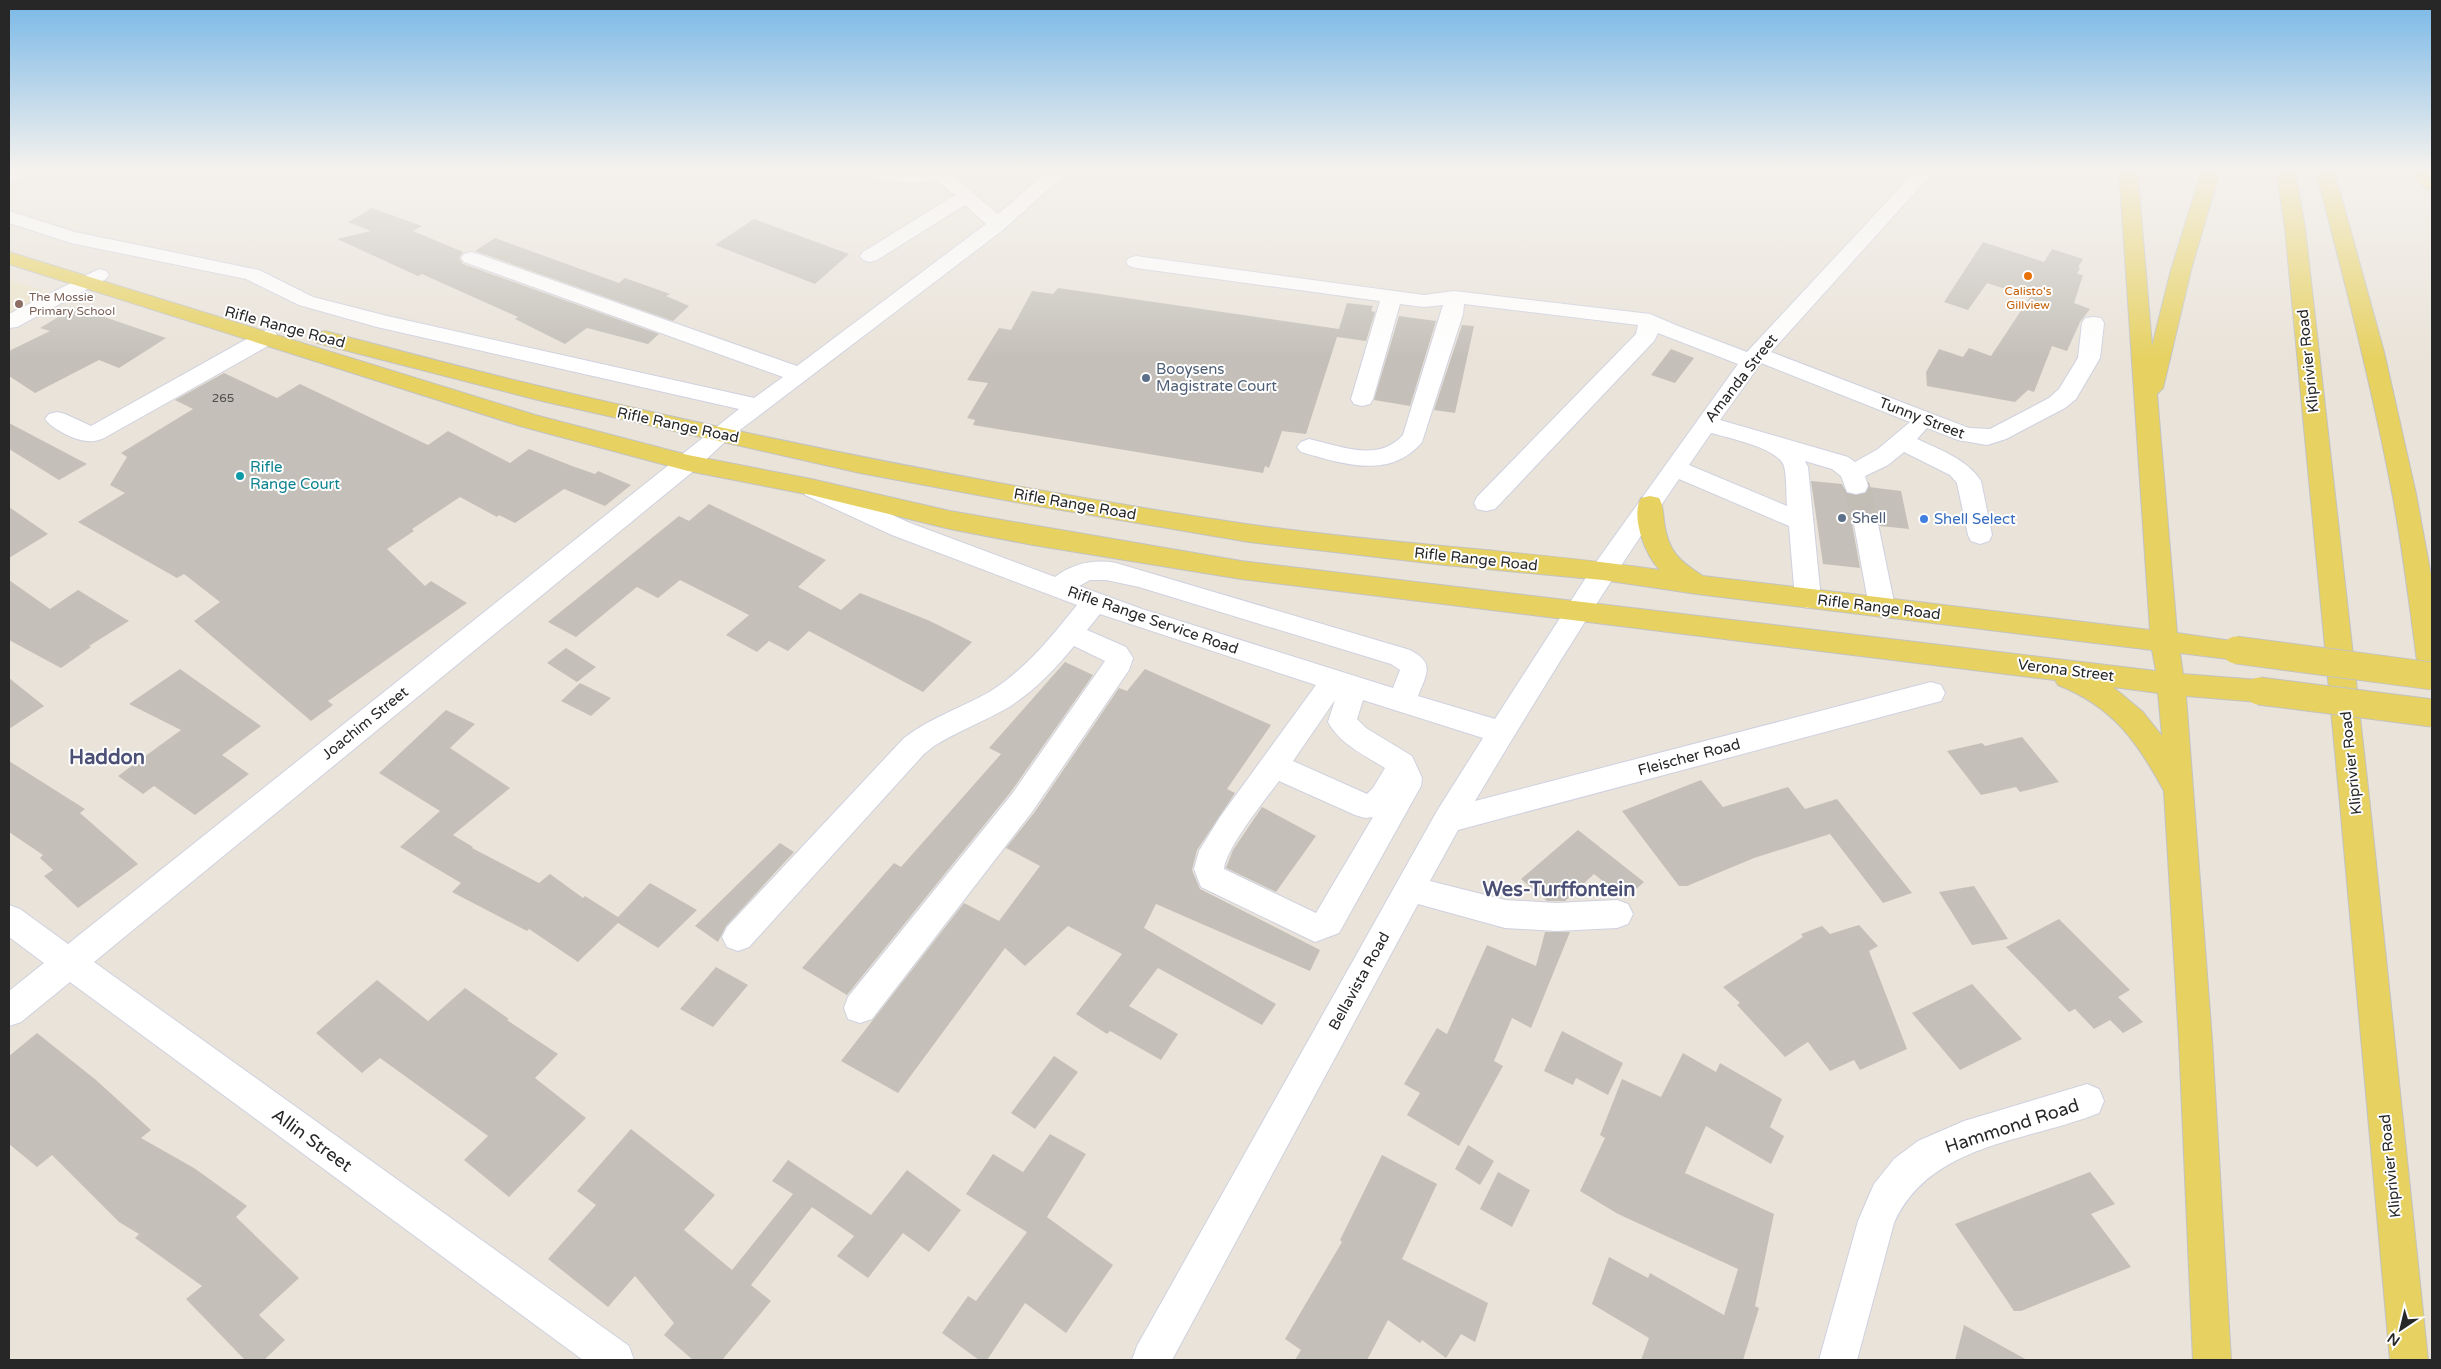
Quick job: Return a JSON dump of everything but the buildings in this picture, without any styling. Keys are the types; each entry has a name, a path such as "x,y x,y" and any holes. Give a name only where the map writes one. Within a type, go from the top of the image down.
{"main road":[{"path":"2133,231 2164,641 2173,684 2178,790 2190,942 2212,1360"},
{"path":"2147,404 2193,231"},
{"name":"Kliprivier Road","path":"2295,231 2353,786 2409,1360"},
{"path":"2341,231 2364,314 2390,427 2413,540 2432,668"},
{"name":"Rifle Range Road","path":"9,247 92,278 267,337 528,421 688,462 811,487 950,520 1115,550 1295,578 1580,610 1874,647"},
{"name":"Rifle Range Road","path":"9,258 542,394 860,465 1032,497 1249,533 1445,556 1603,571 1697,585 2164,641"},
{"path":"1650,504 1653,539 1663,558 1682,576 1697,585"},
{"path":"2164,641 2432,676"},
{"name":"Verona Street","path":"1874,647 2173,684 2259,691 2432,713"},
{"path":"2027,665 2078,681 2099,692 2130,717 2154,746 2178,790"}],"street":[{"path":"52,231 71,237 252,274 306,301 385,322 539,355 758,406"},
{"path":"870,256 911,231"},
{"name":"Joachim Street","path":"9,1011 688,462 720,434 957,258 990,231"},
{"name":"Amanda Street","path":"1580,610 1603,571 1674,468 1754,358 1870,231"},
{"path":"471,258 800,376"},
{"path":"1136,262 1424,300 1453,306 1414,437 1406,449 1393,457 1374,459 1309,447"},
{"path":"9,322 92,278"},
{"path":"1362,399 1392,296"},
{"name":"Tunny Street","path":"1453,306 1655,329 1754,358 1966,435 1987,437 1998,434 2057,403 2068,394 2089,358 2093,324"},
{"path":"1486,503 1655,329"},
{"path":"57,419 87,434 96,433 267,337"},
{"path":"1706,423 1840,463 1854,479 1883,458 1924,419"},
{"path":"1902,441 1958,469 1965,475 1969,480 1980,535"},
{"path":"1775,445 1789,453 1796,467 1808,598"},
{"path":"1674,468 1801,521"},
{"name":"Rifle Range Service Road","path":"811,487 901,529 1094,601 1502,733"},
{"path":"1866,524 1882,607"},
{"path":"1059,588 1074,575 1097,569 1140,578 1400,657 1413,664 1414,670 1402,701"},
{"path":"738,937 914,746 928,733 978,711 1018,686 1031,675 1069,633 1094,601"},
{"name":"Bellavista Road","path":"1151,1360 1448,820 1548,656 1580,610"},
{"path":"860,1008 1022,803 1119,663 1120,658 1116,654 1069,633"},
{"path":"1345,682 1342,722 1356,736 1402,764 1407,778 1404,793 1328,922 1315,928 1212,878 1209,870 1210,860 1274,766 1345,682"},
{"name":"Fleischer Road","path":"1448,820 1931,693"},
{"path":"1274,766 1365,806 1374,806 1381,801 1402,764"},
{"path":"1410,889 1520,915 1556,917 1617,914"},
{"name":"Allin Street","path":"9,919 615,1360"},
{"name":"Hammond Road","path":"1838,1360 1876,1221 1888,1197 1907,1172 1931,1153 1964,1138 2088,1101"}],"shaded area":[{"name":"The Mossie Primary School","path":"9,280 50,293 9,314"}],"tunnel":[{"path":"1856,486 1866,524"}],"place":[{"name":"Calisto's Gillview","path":"2028,276"},
{"name":"The Mossie Primary School","path":"19,304"},
{"name":"Booysens Magistrate Court","path":"1146,378"},
{"name":"Rifle Range Court","path":"240,476"},
{"name":"Shell","path":"1842,518"},
{"name":"Shell Select","path":"1924,519"}],"district":[{"name":"Haddon","path":"107,758"},
{"name":"Wes-Turffontein","path":"1559,890"}]}
